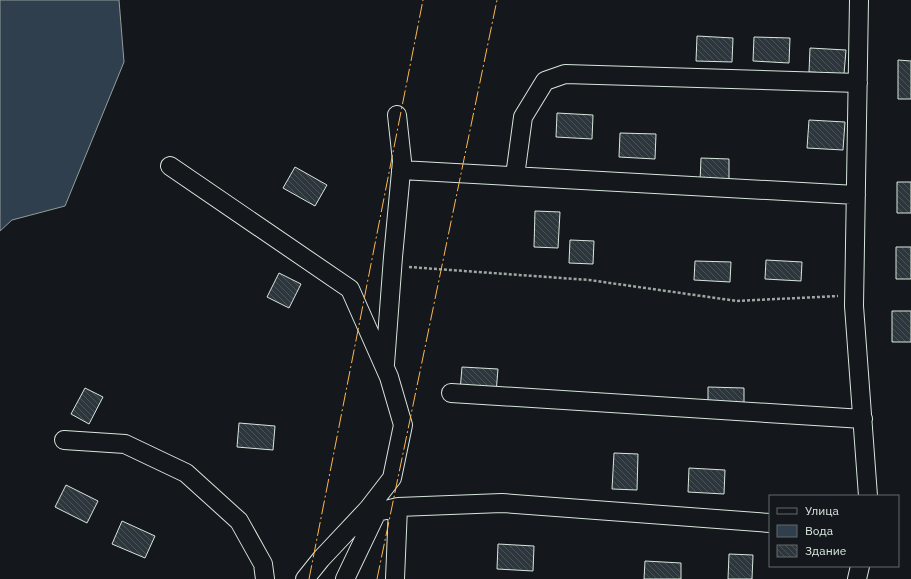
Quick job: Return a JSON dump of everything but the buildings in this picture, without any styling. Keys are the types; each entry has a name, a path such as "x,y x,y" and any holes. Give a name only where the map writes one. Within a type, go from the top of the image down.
{"lane":[{"path":"859,0 854,306 868,495"},
{"path":"515,176 523,117 545,81 565,74 858,84"},
{"path":"385,367 402,161 397,115"},
{"path":"170,166 350,289 390,377 403,425 392,478 372,511 345,579"},
{"path":"401,170 856,195"},
{"path":"451,393 863,419"},
{"path":"64,440 125,444 186,473 239,521 264,564 265,579"},
{"path":"305,579 321,559 372,511 398,507 502,503 769,523"},
{"path":"394,579 398,507"},
{"path":"857,579 860,567"}],"path":[{"path":"393,266 589,280 737,301 855,295"}],"water":[{"path":"0,0 119,0 124,62 65,206 12,220 0,231"}],"power":[{"path":"309,579 423,0"},
{"path":"377,579 497,0"}]}
